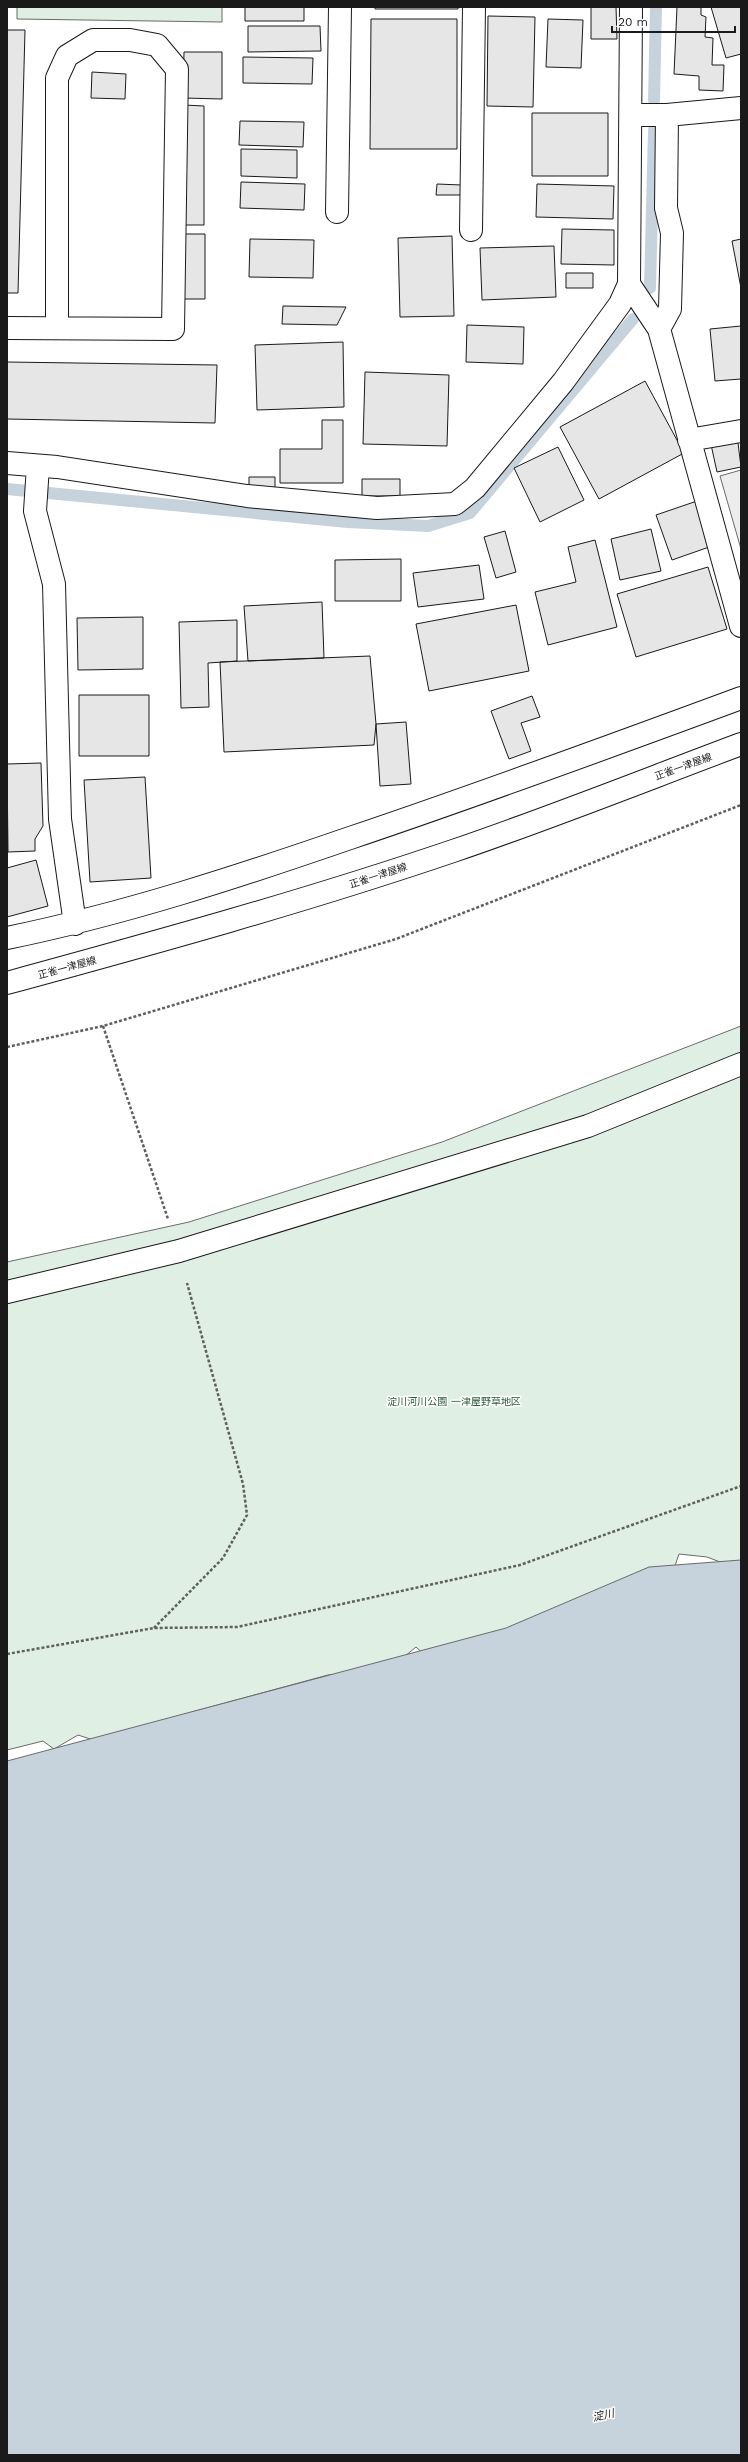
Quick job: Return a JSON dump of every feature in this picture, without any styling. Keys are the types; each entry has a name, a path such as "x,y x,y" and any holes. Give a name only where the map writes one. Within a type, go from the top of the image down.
{"street":[{"path":"337,212 340,7"},
{"path":"471,230 474,7"},
{"path":"7,463 38,466 247,496 354,506 377,508 455,504 475,488 563,382 620,304 629,284 631,7"},
{"path":"7,328 173,329 177,69 157,46 130,40 93,40 68,56 57,78 57,328"},
{"path":"631,115 667,115 741,108"},
{"path":"659,329 670,309 672,233 666,208 667,115"},
{"path":"629,284 659,329 741,626"},
{"path":"689,440 741,431"},
{"path":"38,466 35,512 54,584 60,819 75,924"},
{"path":"7,938 75,924 230,879 500,787 741,698"},
{"name":"正雀一津屋線","path":"7,983 157,942 335,890 455,850 741,744"},
{"path":"7,1292 179,1251 588,1126 741,1064"}],"path":[{"path":"7,1047 102,1026 396,939 741,805"},
{"path":"102,1026 179,1251 243,1484 247,1515 223,1558 154,1628"},
{"path":"7,1654 154,1628 238,1628 520,1564 741,1486"}],"green space":[{"path":"17,7 222,7 222,22 17,19"},
{"name":"淀川河川公園 一津屋野草地区","path":"741,1026 741,1570 707,1557 679,1554 667,1589 436,1665 416,1647 387,1671 328,1675 192,1712 154,1735 121,1749 78,1735 54,1749 43,1741 7,1750 7,1262 189,1222 442,1142"}],"shaded area":[{"path":"741,470 741,549 720,476"}],"water":[{"name":"淀川","path":"741,1560 741,2455 7,2455 7,1761 506,1628 649,1567"}],"building":[{"path":"245,7 304,7 304,21 245,21"},
{"path":"375,7 458,7 458,9 375,9"},
{"path":"591,7 616,7 617,39 591,39"},
{"path":"677,7 701,7 701,15 706,17 705,37 713,38 712,65 724,65 723,91 699,90 699,76 674,74"},
{"path":"711,7 741,7 741,54 726,58"},
{"path":"488,16 535,17 533,107 487,106"},
{"path":"371,19 457,19 457,149 370,149"},
{"path":"548,19 583,20 581,68 546,67"},
{"path":"248,26 320,26 321,51 248,52"},
{"path":"7,30 25,30 18,293 7,293"},
{"path":"184,52 222,52 222,99 183,98"},
{"path":"243,57 313,58 312,84 243,83"},
{"path":"92,72 126,74 125,99 91,98"},
{"path":"184,105 204,106 204,225 184,225"},
{"path":"532,113 608,113 608,176 532,176"},
{"path":"240,121 304,122 303,147 239,145"},
{"path":"241,149 297,150 297,178 241,176"},
{"path":"241,182 305,184 304,210 240,208"},
{"path":"437,184 462,185 462,195 436,195"},
{"path":"537,184 614,186 613,219 536,217"},
{"path":"562,229 614,230 614,265 561,264"},
{"path":"184,234 205,234 205,299 184,299"},
{"path":"452,236 454,316 400,317 398,238"},
{"path":"250,239 314,240 313,278 249,277"},
{"path":"741,239 741,288 732,241"},
{"path":"554,246 556,297 482,300 480,248"},
{"path":"566,273 593,273 593,288 566,288"},
{"path":"283,306 346,307 337,325 282,324"},
{"path":"467,325 524,327 523,364 466,362"},
{"path":"741,326 741,379 715,381 710,329"},
{"path":"343,342 344,407 257,410 255,345"},
{"path":"7,362 217,365 215,423 7,419"},
{"path":"365,372 449,375 447,446 363,444"},
{"path":"645,381 684,453 599,499 560,427"},
{"path":"322,420 343,420 343,483 280,483 280,449 322,449"},
{"path":"737,435 741,467 717,472 710,440"},
{"path":"558,447 584,500 540,522 514,468"},
{"path":"249,477 275,477 275,490 249,490"},
{"path":"362,479 400,479 400,496 362,496"},
{"path":"697,501 712,546 672,560 656,515"},
{"path":"651,529 661,571 620,580 611,539"},
{"path":"505,531 516,572 496,578 484,537"},
{"path":"595,540 617,627 548,645 535,592 576,582 568,547"},
{"path":"401,559 401,601 335,601 335,560"},
{"path":"479,565 484,599 418,607 413,573"},
{"path":"708,567 727,629 636,657 617,594"},
{"path":"322,602 324,658 248,661 244,606"},
{"path":"516,605 529,671 429,691 416,624"},
{"path":"143,617 143,669 78,670 77,618"},
{"path":"237,620 237,661 208,663 209,707 181,708 179,622"},
{"path":"370,656 376,724 374,745 224,752 220,662"},
{"path":"79,695 149,695 149,756 79,756"},
{"path":"532,696 540,717 521,723 531,751 509,759 491,711"},
{"path":"406,722 411,784 380,786 376,724"},
{"path":"41,763 43,826 35,839 35,851 8,852 7,764"},
{"path":"145,777 151,878 90,882 84,780"},
{"path":"36,860 48,906 7,917 7,868"}],"waterway":[{"path":"654,100 656,7"},
{"path":"650,288 654,130"},
{"path":"7,489 348,522 428,526 470,513 633,319"}]}
